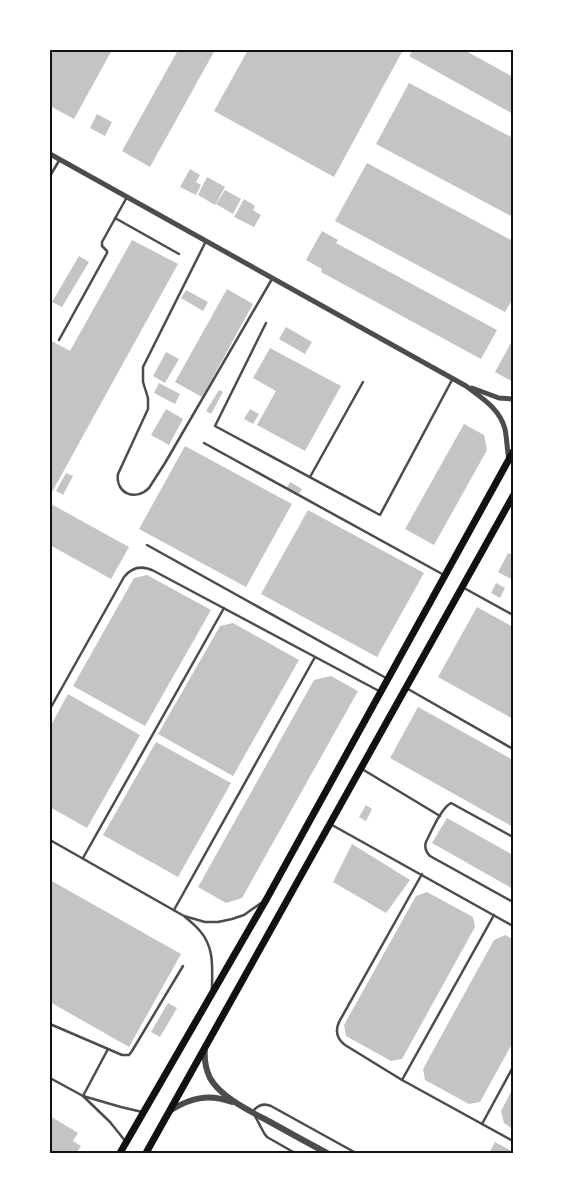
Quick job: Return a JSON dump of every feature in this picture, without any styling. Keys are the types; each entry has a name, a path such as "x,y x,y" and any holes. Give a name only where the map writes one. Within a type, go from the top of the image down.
{"main road":[{"path":"120,1153 266,900 513,452"},
{"path":"146,1153 513,496"}],"street":[{"path":"50,154 466,386 492,396 513,399"},
{"path":"466,386 489,404 499,415 505,430 509,461"},
{"path":"205,1047 205,1063 210,1078 218,1089 240,1105 327,1153"},
{"path":"170,1110 189,1100 210,1097 221,1098 240,1105"}],"lane":[{"path":"50,176 60,159"},
{"path":"59,340 107,253 102,242 127,197"},
{"path":"115,218 179,254"},
{"path":"206,241 143,367 142,382 148,398 148,409 117,478 121,489 127,493 139,495 149,488 273,278"},
{"path":"266,323 215,426 380,514 453,379"},
{"path":"310,477 362,382"},
{"path":"204,444 445,576"},
{"path":"147,545 389,679"},
{"path":"50,709 124,577 132,570 143,567 149,568 381,692"},
{"path":"462,587 513,615"},
{"path":"83,858 224,608"},
{"path":"174,910 314,656"},
{"path":"406,688 513,749"},
{"path":"360,768 440,816"},
{"path":"513,837 453,804 447,805 426,842 426,850 430,856 513,902"},
{"path":"330,824 513,926"},
{"path":"50,840 174,910 200,930 210,948 212,995"},
{"path":"422,874 339,1022 337,1031 339,1039 345,1045 402,1080 513,1141"},
{"path":"184,916 205,922 218,922 244,915 266,900"},
{"path":"402,1080 494,916"},
{"path":"50,1024 124,1056 131,1053 183,966"},
{"path":"83,1096 108,1049"},
{"path":"482,1124 513,1067"},
{"path":"50,1078 83,1096 143,1112"},
{"path":"83,1096 110,1122 126,1142"},
{"path":"295,1153 267,1137 252,1112 259,1106 271,1106 356,1153"}],"building":[{"path":"50,50 112,50 74,119 50,106"},
{"path":"178,50 215,50 150,167 122,151"},
{"path":"248,50 403,50 334,177 214,111"},
{"path":"413,50 464,50 513,77 513,114 409,56"},
{"path":"409,83 513,138 513,217 376,144"},
{"path":"97,114 112,122 105,136 90,128"},
{"path":"367,163 513,241 513,298 505,312 335,221"},
{"path":"190,169 200,175 196,182 201,185 196,195 180,187"},
{"path":"207,177 225,187 215,205 198,195"},
{"path":"225,190 241,199 233,214 216,204"},
{"path":"244,199 255,206 253,210 261,215 254,227 234,217"},
{"path":"322,231 338,240 336,243 497,330 481,359 321,272 322,269 306,260"},
{"path":"132,240 178,264 52,492 50,491 50,340 70,351"},
{"path":"79,256 89,262 62,307 52,302"},
{"path":"227,289 253,304 202,397 175,382"},
{"path":"186,290 208,302 203,311 181,298"},
{"path":"286,327 312,342 305,354 279,339"},
{"path":"513,339 513,382 495,372"},
{"path":"270,348 341,386 305,451 257,425 276,391 253,378"},
{"path":"166,352 179,359 165,383 153,376"},
{"path":"159,383 180,394 175,404 154,393"},
{"path":"219,390 223,392 211,414 206,411"},
{"path":"166,409 183,419 169,445 151,435"},
{"path":"250,409 259,414 253,424 244,419"},
{"path":"464,424 484,435 487,450 434,545 405,529"},
{"path":"185,446 292,504 246,587 139,529"},
{"path":"66,473 73,476 63,495 56,491"},
{"path":"290,482 302,489 299,494 287,488"},
{"path":"51,504 129,547 111,579 50,545"},
{"path":"308,510 424,573 377,657 261,594"},
{"path":"508,553 513,555 513,580 498,572"},
{"path":"147,575 211,610 145,726 73,686 134,578"},
{"path":"496,583 505,588 500,598 491,593"},
{"path":"477,607 513,627 513,719 438,677"},
{"path":"233,623 299,660 233,776 158,734 220,626"},
{"path":"331,676 358,691 242,898 226,903 198,887 314,680"},
{"path":"68,694 140,735 87,828 50,807 50,727"},
{"path":"418,707 513,760 513,827 390,758"},
{"path":"156,742 231,783 178,877 103,835"},
{"path":"366,805 372,809 366,821 359,817"},
{"path":"447,818 513,855 513,889 432,843"},
{"path":"352,844 410,880 386,913 333,882"},
{"path":"50,880 181,954 129,1047 50,1002"},
{"path":"427,892 473,917 475,927 402,1059 391,1061 346,1036 344,1025 416,896"},
{"path":"505,935 513,939 513,1042 480,1102 469,1104 425,1080 423,1069 494,940"},
{"path":"168,1003 177,1008 160,1037 151,1032"},
{"path":"513,1088 513,1129 504,1123 501,1111"},
{"path":"50,1116 78,1133 73,1141 81,1146 76,1153 50,1153"},
{"path":"495,1142 513,1152 513,1153 489,1153"}]}
